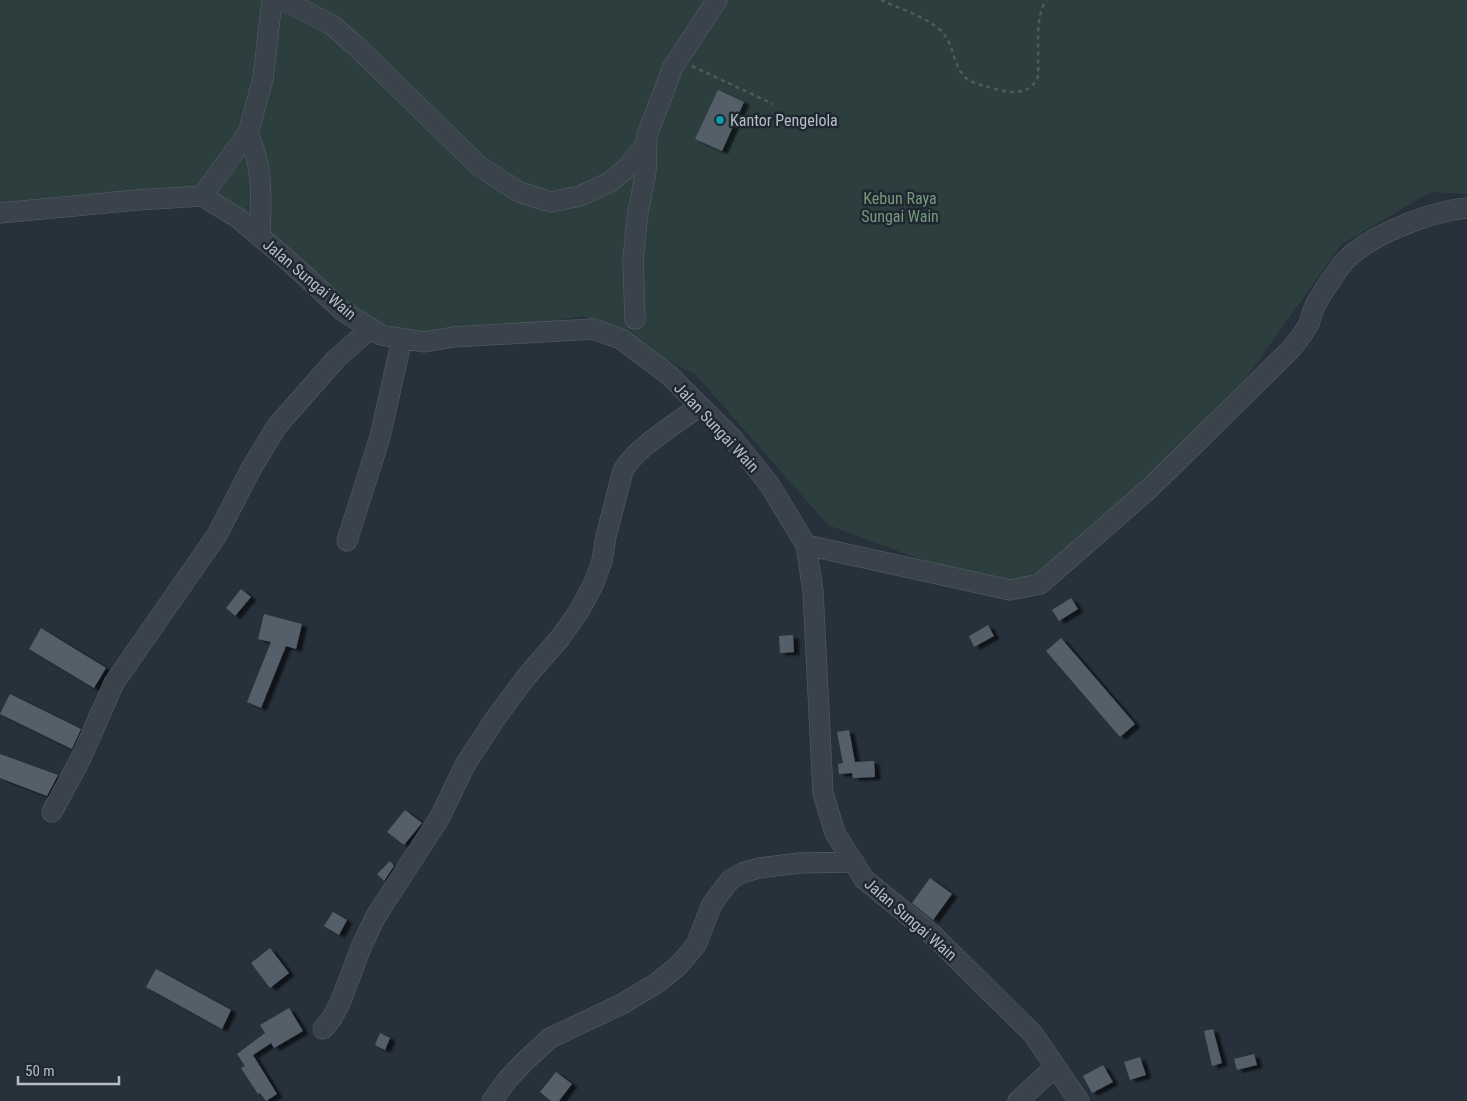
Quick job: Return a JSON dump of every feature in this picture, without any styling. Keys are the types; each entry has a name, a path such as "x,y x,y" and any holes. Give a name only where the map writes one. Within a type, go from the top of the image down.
{"street":[{"path":"0,213 202,196 248,133 263,79 272,0"},
{"path":"283,0 332,25 479,166 519,192 551,202 580,196 610,182 626,169 646,144"},
{"path":"635,319 633,259 638,212 646,171 647,135 673,67 717,0"},
{"path":"248,133 255,150 262,186 260,237"},
{"name":"Jalan Sungai Wain","path":"202,196 238,218 291,262 343,311 382,335 424,342 454,337 593,329 621,340 669,375 733,439 768,484 806,545 813,591 823,793 835,833 864,880 934,936 1033,1034 1079,1101"},
{"path":"806,545 1010,590 1040,584 1150,488 1291,349 1308,324 1316,305 1342,265 1363,246 1396,228 1453,210 1467,208"},
{"path":"52,812 80,760 114,683 216,535 251,469 277,426 336,359 371,328"},
{"path":"347,540 380,437 402,339"},
{"path":"323,1029 332,1018 340,1003 362,945 376,916 440,817 465,765 495,719 527,676 560,638 579,611 594,583 602,561 606,536 626,465 637,453 700,406"},
{"path":"492,1101 518,1068 550,1038 622,1004 657,983 678,966 696,945 712,904 730,880 759,868 854,862"},
{"path":"1018,1101 1055,1067"}],"path":[{"path":"881,0 931,23 941,30 949,41 958,65 965,77 977,84 1003,92 1016,92 1030,88 1037,78 1040,13 1046,0"},
{"path":"679,60 773,104"}],"green space":[{"name":"Kebun Raya Sungai Wain","path":"0,0 1467,0 1467,194 1431,192 1342,244 1245,379 1169,460 1022,597 828,525 696,375 583,316 422,345 368,328 229,206 148,190 0,210"}],"building":[{"name":"Kantor Pengelola","path":"718,90 744,102 722,151 695,139"},
{"path":"241,589 251,597 235,616 226,608"},
{"path":"1071,598 1078,609 1059,621 1052,610"},
{"path":"264,614 302,624 296,649 286,646 261,708 247,702 271,642 258,639"},
{"path":"988,625 994,636 974,647 969,636"},
{"path":"41,628 106,668 94,688 29,649"},
{"path":"793,635 794,652 780,653 779,636"},
{"path":"1061,638 1135,724 1120,737 1046,651"},
{"path":"10,694 81,729 72,749 0,714"},
{"path":"849,730 855,762 874,761 875,777 853,778 852,773 839,774 838,764 843,763 837,732"},
{"path":"0,754 58,775 47,796 0,778"},
{"path":"405,810 422,823 404,845 387,832"},
{"path":"390,861 394,866 384,881 377,874"},
{"path":"930,878 952,894 933,920 912,903"},
{"path":"333,912 347,920 339,935 324,926"},
{"path":"270,948 289,973 270,988 251,963"},
{"path":"156,969 231,1010 222,1029 146,987"},
{"path":"289,1008 303,1031 274,1048 271,1043 253,1055 277,1094 266,1101 260,1093 258,1094 241,1068 245,1066 237,1054 265,1033 260,1025"},
{"path":"1213,1029 1222,1063 1212,1066 1204,1031"},
{"path":"380,1033 390,1038 385,1050 375,1045"},
{"path":"1254,1054 1257,1065 1237,1070 1234,1059"},
{"path":"1140,1057 1146,1075 1130,1080 1124,1062"},
{"path":"1103,1065 1113,1082 1092,1093 1083,1076"},
{"path":"556,1072 572,1084 559,1101 551,1101 540,1092"}],"place":[{"name":"Kantor Pengelola","path":"720,120"}]}
